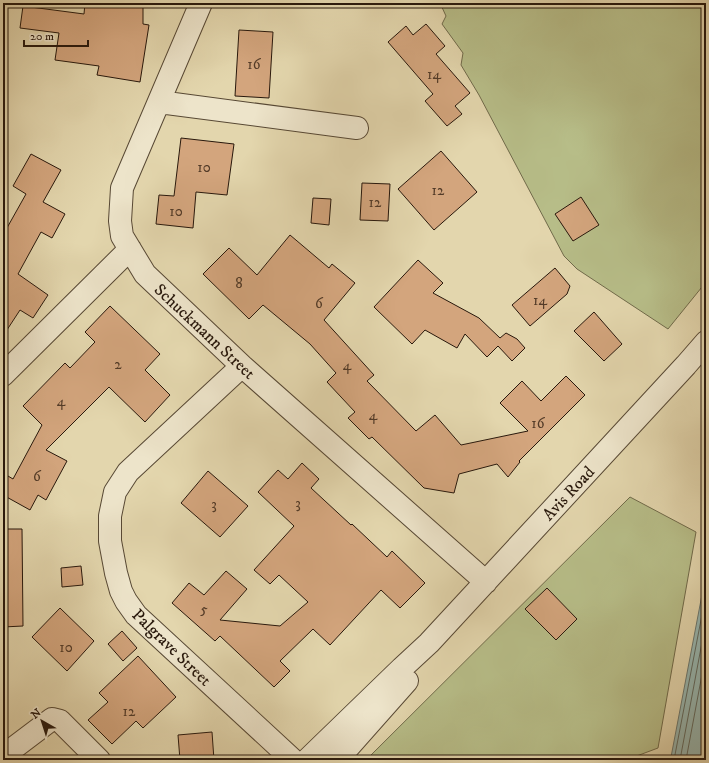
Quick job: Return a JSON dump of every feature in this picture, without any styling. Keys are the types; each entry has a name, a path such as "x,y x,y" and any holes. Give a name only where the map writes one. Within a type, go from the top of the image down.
{"street":[{"name":"Schuckmann Street","path":"201,3 122,188 120,221 122,236 145,274 242,366 486,582"},
{"path":"159,102 357,128"},
{"path":"3,375 130,249"},
{"name":"Avis Road","path":"307,760 429,643 706,342"},
{"name":"Palgrave Street","path":"242,366 128,472 115,492 110,516 110,541 121,592 136,615 293,760"},
{"name":"Avis Road","path":"337,760 411,677 429,643"},
{"path":"3,756 52,719 60,721 99,760"}],"green space":[{"path":"440,3 706,3 706,282 668,329 577,269 564,256 479,95 461,65 463,53 442,24 446,16"},
{"path":"630,497 696,532 658,748 626,760 366,760"}],"water":[{"path":"706,577 706,760 665,760 671,757"}],"building":[{"path":"85,3 143,3 143,24 149,25 140,82 97,75 99,66 55,60 59,33 20,28 23,6 84,14"},
{"path":"426,24 445,46 436,54 470,93 455,106 462,114 447,126 425,101 433,94 388,42 406,26 413,35"},
{"path":"239,30 273,32 269,98 235,96"},
{"path":"181,138 234,144 227,195 196,192 193,228 156,224 159,195 174,196"},
{"path":"441,151 477,192 434,230 398,189"},
{"path":"31,154 61,170 43,202 65,214 52,238 41,232 18,274 48,295 33,318 20,310 3,336 3,235 26,194 13,186"},
{"path":"362,183 390,184 388,221 360,220"},
{"path":"581,197 599,225 573,241 555,214"},
{"path":"313,198 331,199 329,225 311,223"},
{"path":"290,235 329,268 332,264 355,283 324,320 374,375 367,381 416,431 435,415 461,445 528,431 500,403 522,381 541,401 566,376 585,395 519,461 520,462 508,477 497,464 459,474 454,493 424,488 372,437 369,439 348,418 355,412 327,382 336,373 310,344 263,305 249,319 203,274 229,248 257,275"},
{"path":"418,260 443,283 433,293 479,318 500,338 506,333 517,339 525,348 512,361 498,346 487,357 465,334 457,348 425,330 412,344 374,307"},
{"path":"555,268 570,286 567,294 530,326 512,305"},
{"path":"110,306 160,354 145,370 170,395 145,422 109,387 46,450 67,461 46,500 38,495 30,510 3,495 3,473 13,479 42,425 23,406 65,363 70,368 95,342 85,332"},
{"path":"594,312 622,344 604,361 574,331"},
{"path":"302,463 319,479 311,488 387,557 392,551 425,583 400,608 381,590 330,645 313,629 280,661 290,671 274,687 220,636 215,641 172,603 189,583 204,595 226,571 247,589 220,620 280,626 308,602 279,575 270,584 254,570 294,526 258,492 278,470 288,479"},
{"path":"208,471 248,506 220,537 181,503"},
{"path":"3,529 22,529 23,626 3,627"},
{"path":"81,566 83,585 62,587 61,568"},
{"path":"547,588 577,619 556,640 525,609"},
{"path":"60,608 94,641 67,671 32,637"},
{"path":"122,631 137,648 123,661 108,644"},
{"path":"138,656 176,697 143,728 136,721 112,744 88,720 108,702 99,693"},
{"path":"212,732 214,760 180,760 178,735"}]}
